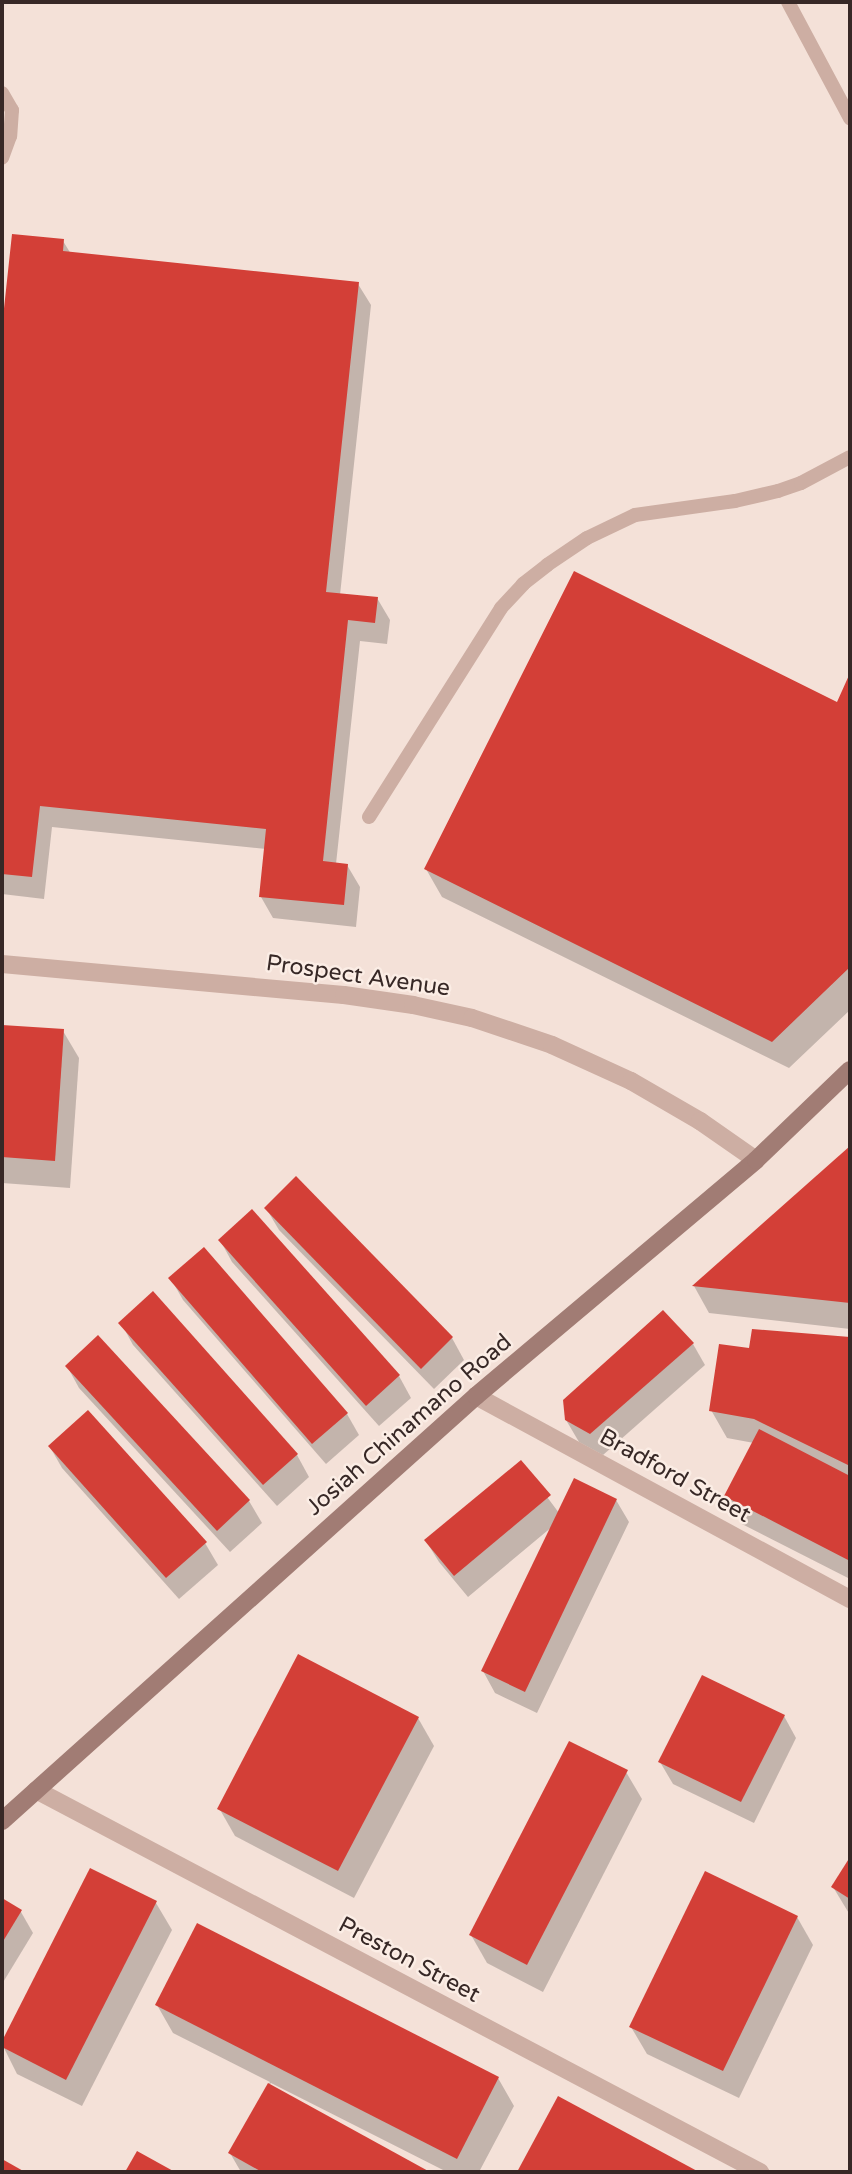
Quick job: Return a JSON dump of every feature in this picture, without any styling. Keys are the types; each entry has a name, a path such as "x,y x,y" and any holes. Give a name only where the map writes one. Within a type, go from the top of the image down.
{"street":[{"name":"Prospect Avenue","path":"2,964 344,995 413,1005 472,1018 552,1045 631,1081 700,1121 756,1160"},
{"name":"Josiah Chinamano Road","path":"2,1821 476,1396 756,1160 850,1070"},
{"name":"Bradford Street","path":"476,1396 850,1600"},
{"name":"Preston Street","path":"36,1790 760,2172"}],"lane":[{"path":"788,2 850,118"},
{"path":"2,93 12,110 10,136 2,158"},
{"path":"369,817 502,608 523,584 547,565 587,538 635,515 735,501 778,491 802,483 850,457"}],"building":[{"path":"12,234 64,239 63,251 359,282 326,592 378,597 375,623 348,620 323,861 348,864 344,905 259,897 266,829 40,806 32,877 2,874 2,327"},
{"path":"574,571 837,702 850,673 850,967 772,1042 424,869"},
{"path":"2,1025 64,1029 55,1161 2,1157"},
{"path":"850,1146 850,1303 692,1286"},
{"path":"296,1176 453,1337 421,1369 264,1208"},
{"path":"252,1209 400,1375 366,1406 218,1240"},
{"path":"204,1247 348,1413 312,1444 168,1278"},
{"path":"153,1291 298,1454 263,1485 118,1323"},
{"path":"663,1310 694,1343 590,1434 565,1420 563,1400"},
{"path":"752,1329 850,1337 850,1466 754,1419 709,1411 719,1344 749,1348"},
{"path":"98,1335 250,1500 217,1531 65,1366"},
{"path":"88,1410 207,1542 166,1578 48,1446"},
{"path":"759,1429 850,1476 850,1561 724,1496"},
{"path":"521,1460 551,1495 454,1576 424,1540"},
{"path":"574,1478 617,1499 525,1692 481,1671"},
{"path":"298,1654 419,1717 338,1871 217,1809"},
{"path":"702,1675 785,1715 741,1802 658,1762"},
{"path":"569,1741 628,1770 527,1965 469,1935"},
{"path":"850,1857 850,1899 831,1887"},
{"path":"90,1868 157,1901 66,2080 2,2047 2,2041"},
{"path":"705,1871 798,1916 723,2071 629,2027"},
{"path":"2,1898 22,1910 2,1943"},
{"path":"197,1923 499,2077 457,2159 155,2005"},
{"path":"268,2083 430,2172 262,2172 228,2153"},
{"path":"558,2096 699,2172 517,2172"},
{"path":"137,2151 175,2172 125,2172"},
{"path":"2,2159 25,2172 2,2172"}]}
